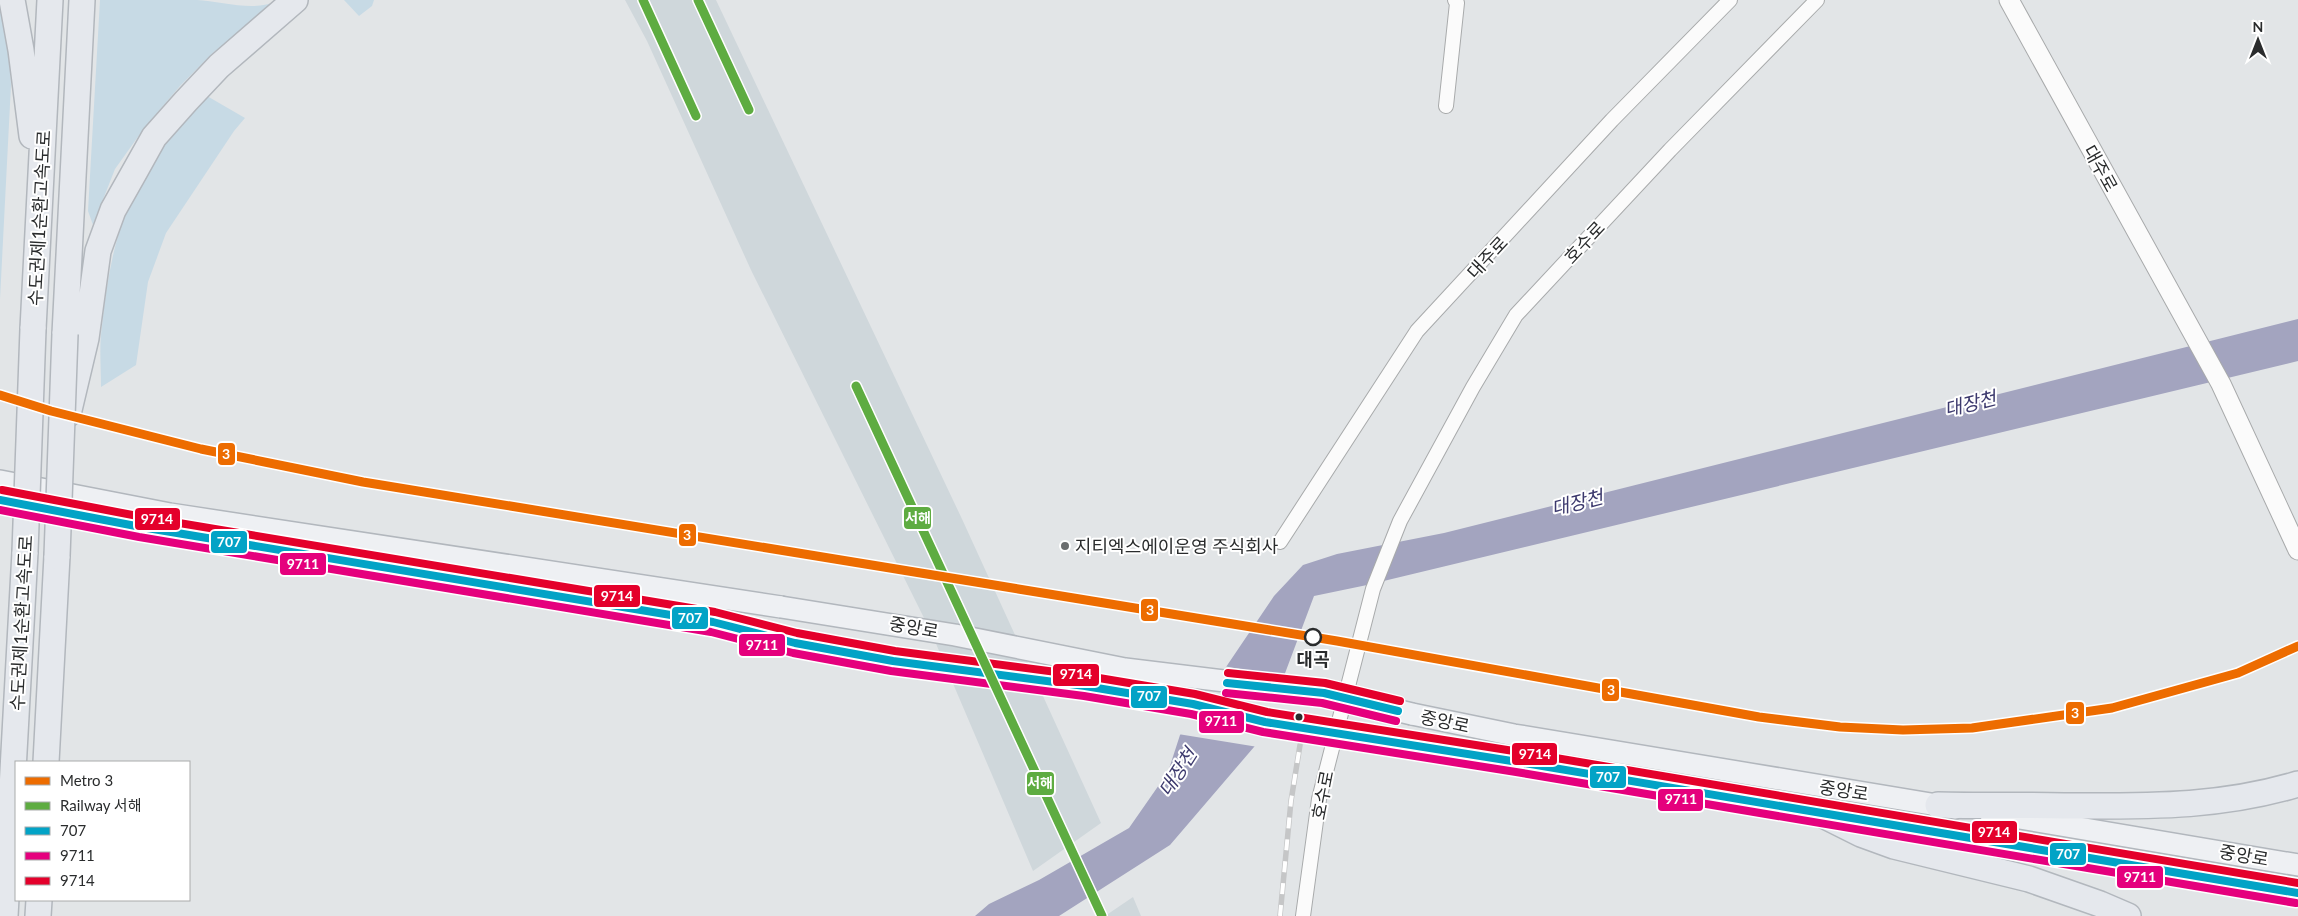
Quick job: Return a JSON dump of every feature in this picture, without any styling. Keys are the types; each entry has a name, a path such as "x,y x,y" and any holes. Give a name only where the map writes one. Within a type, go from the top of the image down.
{"highway":[{"path":"12,0 21,50 40,204"},
{"name":"수도권제1순환고속도로","path":"5,916 25,552 33,329 50,0"},
{"name":"수도권제1순환고속도로","path":"46,761 61,443 76,336 82,0"},
{"path":"76,336 98,251 113,210 154,137 220,66 294,0"},
{"path":"1938,805 2128,806 2202,804 2264,794 2298,784"},
{"path":"1818,813 1861,834 1894,846 2028,880 2100,904 2128,916"},
{"path":"38,916 39,901"}],"main road":[{"name":"중앙로","path":"0,481 170,514 955,634 1058,657 1134,670 1324,694 1514,735 2298,864"},
{"name":"중앙로","path":"0,500 160,530 714,622 807,645 916,665 1085,686 1193,704 1265,722 2293,893"}],"street":[{"path":"1446,106 1457,3 1455,0"},
{"name":"대주로","path":"1280,542 1417,331 1612,120 1730,0"},
{"name":"호수로","path":"1303,916 1319,799 1372,589 1400,521 1473,387 1516,315 1670,150 1818,0"},
{"name":"대주로","path":"2008,0 2195,334 2221,384 2298,550"}],"shaded area":[{"path":"0,0 7,26 11,85 0,299"},
{"path":"100,0 197,0 259,6 277,0 257,23 215,51 180,86 145,127 115,169 93,225 88,211"},
{"path":"344,0 374,0 372,6 359,16"},
{"path":"625,0 716,0 962,519 1101,823 1033,871 931,632 751,270 647,41"},
{"path":"207,96 245,118 234,131 166,233 148,282 136,365 101,387 101,341 104,307 110,268 126,211 143,176 164,144"},
{"path":"1133,897 1141,916 1105,916"}],"water":[{"name":"대장천","path":"2298,319 2298,361 1367,585 1314,596 1260,740 1170,845 1059,916 975,916 989,904 1039,880 1129,828 1168,772 1180,735 1274,596 1303,565 1337,554 1444,533"}],"pier":[{"path":"1223,666 1286,677 1263,741 1258,747 1178,734"}],"railway":[{"path":"1280,916 1291,801 1300,745"}],"metro line":[{"name":"3","path":"0,395 51,411 201,449 363,482 1337,641 1759,717 1840,727 1903,730 1972,728 2112,708 2238,673 2298,646"}],"rail line":[{"name":"서해","path":"643,0 696,116"},
{"name":"서해","path":"698,0 749,110"},
{"name":"서해","path":"856,386 1102,916"}],"transit line":[{"name":"9714","path":"2,490 143,517 715,612 797,633 895,651 1087,676 1195,694 1267,712 1520,752 2298,883"},
{"name":"707","path":"0,500 141,527 713,622 795,643 893,661 1085,686 1193,704 1265,722 1518,762 2298,893"},
{"name":"9711","path":"0,510 139,537 711,632 793,653 891,671 1084,696 1191,714 1263,732 1516,772 2296,903"},
{"name":"9714","path":"1228,673 1325,683 1400,701"},
{"name":"707","path":"1227,683 1324,693 1398,711"},
{"name":"9711","path":"1226,693 1322,703 1396,721"}],"place":[{"name":"지티엑스에이운영 주식회사","path":"1065,546"},
{"name":"대곡","path":"1313,637"}]}
